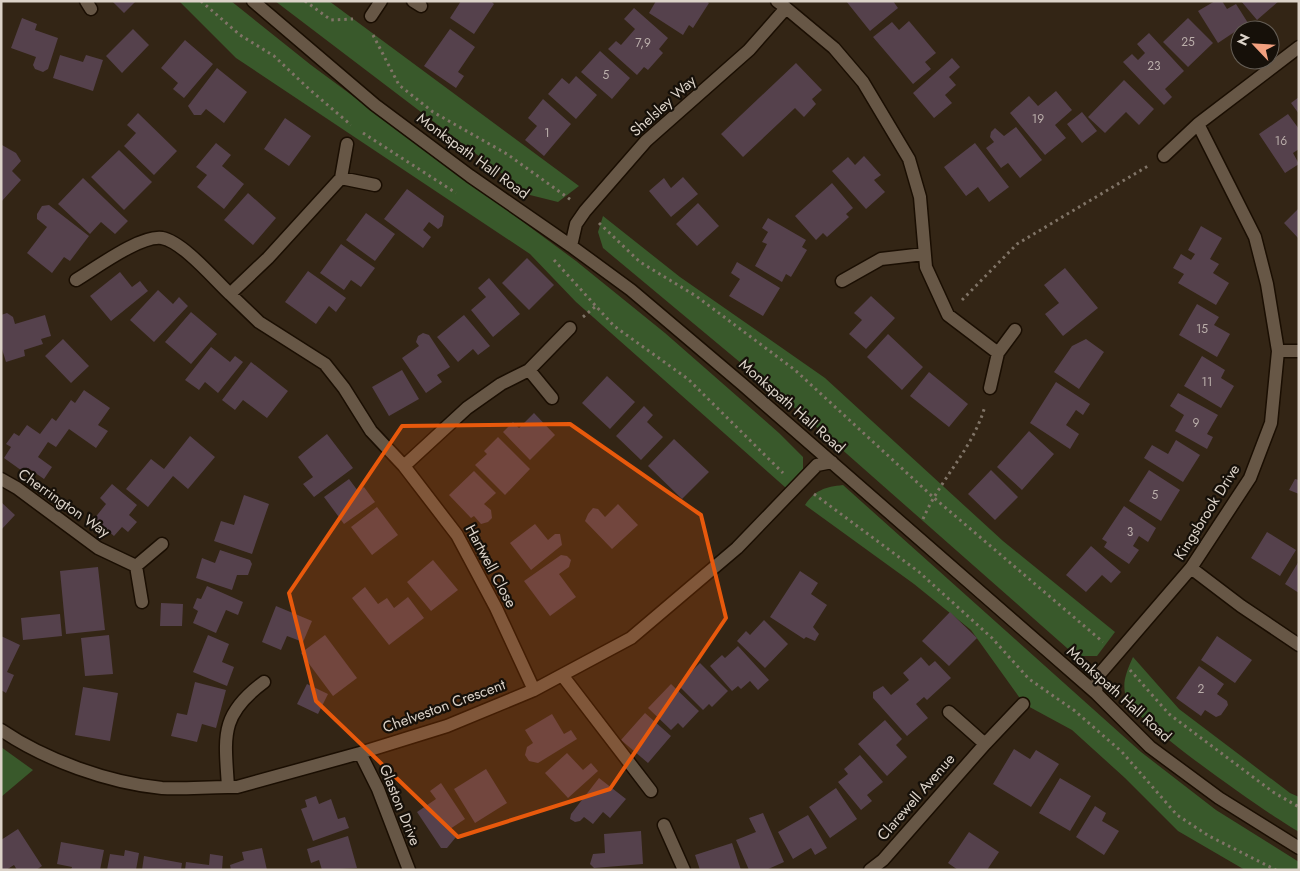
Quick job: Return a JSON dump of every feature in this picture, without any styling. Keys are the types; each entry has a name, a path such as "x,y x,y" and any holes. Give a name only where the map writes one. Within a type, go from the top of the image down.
{"street":[{"name":"Monkspath Hall Road","path":"253,1 375,105 470,176 572,246 687,337 1096,693 1150,747 1219,798 1299,848"},
{"path":"370,16 381,1"},
{"name":"Shelsley Way","path":"572,246 576,224 585,211 646,141 748,50 781,5"},
{"path":"781,5 834,48 863,82 904,151 920,197 926,267 948,315 998,353"},
{"path":"1164,156 1198,124 1299,48"},
{"name":"Kingsbrook Drive","path":"1096,693 1098,676 1192,568 1250,478 1270,423 1278,351 1267,284 1255,237 1198,124"},
{"path":"230,294 268,258 341,178 347,144"},
{"path":"341,178 375,184"},
{"name":"Hartwell Close","path":"76,280 121,253 148,240 162,238 178,245 259,322 325,364 344,388 371,431 404,466 457,535 496,608 534,690"},
{"path":"842,281 881,260 924,254"},
{"path":"404,466 467,408 501,384 529,370 570,328"},
{"path":"990,388 998,353 1016,330"},
{"path":"1278,351 1299,351"},
{"path":"529,370 552,398"},
{"name":"Chelveston Crescent","path":"1,730 15,740 84,772 162,788 237,787 360,753 447,726 534,690 631,638 737,548 817,466 832,462"},
{"name":"Cherrington Way","path":"1,479 18,488 98,548 136,566"},
{"path":"142,602 136,566 162,544"},
{"path":"1192,568 1241,606 1299,645"},
{"path":"562,675 651,791"},
{"path":"228,787 226,747 230,716 252,690 264,682"},
{"name":"Clarewell Avenue","path":"870,870 883,860 985,744 1023,704"},
{"path":"949,712 985,744"},
{"name":"Glaston Drive","path":"360,753 378,789 409,870"},
{"path":"664,825 684,870"}],"path":[{"path":"201,1 240,35 274,56 354,127"},
{"path":"305,1 332,20 350,18 359,22"},
{"path":"362,132 458,194"},
{"path":"948,315 1017,244 1164,156"},
{"path":"552,257 614,326 688,379 796,486 821,497 920,572 992,638 1028,679 1075,711 1122,752 1177,815 1209,836 1276,870"},
{"path":"916,535 933,497 962,456 980,424 990,388"},
{"path":"856,424 933,497 1072,614 1116,655 1168,714 1273,792 1299,807"}],"highlighted area":[{"path":"570,424 701,515 726,618 610,789 458,837 316,701 289,593 402,426"}],"green space":[{"path":"179,1 231,1 311,65 576,261 665,333 779,433 803,457 803,469 786,488 576,302 530,254 236,58"},
{"path":"275,1 329,1 579,186 558,202 530,195"},
{"path":"603,216 680,277 825,378 1003,541 1115,632 1097,656 1076,656 796,409 603,248 598,232"},
{"path":"843,485 1141,752 1216,810 1299,862 1299,870 1245,870 1178,831 1125,778 1072,730 1024,704 971,630 914,584 805,505 821,490"},
{"path":"1133,657 1179,709 1290,793 1299,797 1299,832 1206,769 1154,728 1136,711 1127,700 1124,689 1126,673"},
{"path":"1,747 33,770 1,797"}],"building":[{"path":"112,1 136,1 124,13"},
{"path":"461,1 491,1 494,4 474,34 450,18"},
{"path":"656,1 706,1 709,3 693,28 689,25 683,35 649,13"},
{"path":"846,1 893,1 898,8 870,31"},
{"path":"1215,1 1222,1 1227,9 1236,4 1246,20 1230,20 1230,35 1218,43 1198,11"},
{"path":"1241,1 1279,1 1257,20"},
{"path":"634,8 668,38 659,49 663,53 648,70 644,67 637,75 608,49 616,41 621,45 635,29 624,19"},
{"path":"22,18 37,24 35,30 58,38 48,69 43,72 35,69 33,65 36,57 11,48"},
{"path":"1188,18 1213,43 1188,67 1163,42"},
{"path":"909,21 936,53 925,62 931,69 913,84 873,37 892,22 899,30"},
{"path":"133,29 149,45 122,73 106,56"},
{"path":"450,29 475,47 458,72 464,76 456,88 424,66"},
{"path":"1149,33 1184,71 1165,89 1172,97 1164,105 1123,62 1132,54 1138,60 1145,53 1137,44"},
{"path":"185,40 213,64 184,98 173,89 178,83 161,68"},
{"path":"600,51 630,78 612,99 581,72"},
{"path":"60,55 83,62 86,55 103,60 93,91 53,78"},
{"path":"952,58 960,67 949,77 956,85 945,95 952,103 934,118 913,93"},
{"path":"796,63 822,90 812,99 816,104 804,117 795,108 743,157 721,134"},
{"path":"217,68 247,92 224,123 206,109 201,115 194,115 188,106"},
{"path":"576,76 597,95 576,119 548,94 562,78 569,84"},
{"path":"1124,80 1154,109 1139,125 1126,112 1105,133 1088,117"},
{"path":"1056,91 1072,110 1055,125 1066,138 1045,155 1010,113 1029,96 1038,106"},
{"path":"1299,97 1299,114 1291,103"},
{"path":"543,99 571,124 544,156 525,140 537,126 528,118"},
{"path":"1082,112 1097,131 1082,143 1067,124"},
{"path":"138,113 177,151 154,175 124,146 136,133 127,125"},
{"path":"1288,114 1299,129 1299,149 1293,153 1299,164 1285,173 1259,134"},
{"path":"285,118 311,136 289,166 264,149"},
{"path":"1016,127 1042,160 1020,178 1008,163 1001,168 986,148 994,142 990,137 991,132 995,128 1004,136"},
{"path":"216,143 231,155 222,166 244,184 224,209 197,187 207,175 196,167"},
{"path":"975,143 1009,187 989,202 978,187 966,196 944,167"},
{"path":"2,145 16,153 21,161 12,171 21,180 1,202"},
{"path":"119,150 152,182 124,210 91,177"},
{"path":"864,156 881,175 874,180 885,192 866,209 832,171 848,157 855,165"},
{"path":"683,177 698,194 671,217 649,191 664,178 671,188"},
{"path":"83,178 128,221 115,234 101,222 90,234 58,204"},
{"path":"832,183 853,208 846,214 849,217 827,237 823,233 816,240 795,216"},
{"path":"407,189 444,216 442,226 438,229 429,222 423,230 431,237 423,248 384,219"},
{"path":"248,193 276,218 253,245 224,220"},
{"path":"698,203 719,226 697,246 676,224"},
{"path":"49,205 89,236 70,261 64,257 52,273 27,253 47,227 37,219 37,214 42,206"},
{"path":"1299,208 1299,239 1284,223"},
{"path":"366,213 395,234 375,261 346,240"},
{"path":"768,218 806,240 802,247 807,250 791,277 786,274 782,282 755,266 767,244 762,242 768,232 762,228"},
{"path":"1201,226 1222,238 1210,259 1219,264 1213,273 1229,283 1216,305 1178,283 1184,274 1173,268 1181,254 1191,260 1195,254 1188,250"},
{"path":"341,244 375,268 361,287 351,280 344,290 320,273"},
{"path":"527,258 554,285 529,310 502,283"},
{"path":"737,262 780,288 763,316 729,296 740,279 731,273"},
{"path":"1065,268 1098,308 1063,336 1045,314 1059,303 1044,285"},
{"path":"308,271 346,298 336,312 329,306 316,324 285,302"},
{"path":"120,272 132,287 140,281 148,291 111,321 90,296"},
{"path":"489,278 520,314 493,337 471,310 486,297 478,288"},
{"path":"158,290 173,304 179,297 188,306 154,342 130,320"},
{"path":"871,296 895,318 866,349 849,334 862,320 854,313"},
{"path":"1197,304 1219,317 1214,325 1230,334 1217,357 1179,335"},
{"path":"191,312 217,334 191,364 165,342"},
{"path":"7,313 13,317 15,324 45,315 51,336 41,339 43,344 24,350 25,356 6,362 1,346 1,315"},
{"path":"464,315 490,346 478,355 473,349 458,362 437,337"},
{"path":"423,333 429,335 450,367 437,375 442,382 426,393 402,358 419,346 416,342 418,336"},
{"path":"888,334 923,367 902,390 867,357"},
{"path":"63,339 89,366 71,383 45,356"},
{"path":"1086,339 1104,352 1079,389 1054,372 1072,346"},
{"path":"211,347 230,362 235,356 243,362 218,393 205,382 199,390 185,380"},
{"path":"1202,356 1225,370 1221,378 1234,386 1221,408 1184,386"},
{"path":"251,362 288,391 267,418 243,400 235,410 222,400"},
{"path":"402,370 419,399 389,416 372,387"},
{"path":"929,372 968,404 949,427 910,396"},
{"path":"607,376 635,402 610,429 582,403"},
{"path":"1056,382 1090,404 1083,415 1076,410 1066,425 1079,434 1070,449 1030,423"},
{"path":"84,390 110,408 98,425 108,431 96,448 69,429 56,447 48,442 38,457 52,467 44,479 28,468 25,473 4,458 11,447 6,444 14,433 19,436 27,425 40,434 52,418 56,421 71,400 75,403"},
{"path":"1178,393 1218,415 1207,434 1213,437 1207,449 1175,431 1184,415 1170,406"},
{"path":"644,406 653,415 647,422 663,437 641,460 616,436"},
{"path":"534,413 555,435 530,460 503,432 513,422 519,428"},
{"path":"1029,431 1054,454 1022,490 997,467"},
{"path":"327,434 353,468 314,497 303,484 313,477 298,457"},
{"path":"190,436 215,457 188,489 173,476 148,507 126,489 151,459 164,469"},
{"path":"498,437 530,469 505,495 475,465 487,454 484,451"},
{"path":"674,439 709,472 682,499 648,466"},
{"path":"1176,440 1200,455 1183,482 1144,458 1152,445 1168,454"},
{"path":"991,470 1018,497 995,520 968,494"},
{"path":"1149,470 1180,490 1161,521 1129,501"},
{"path":"474,471 496,493 484,504 491,510 492,518 488,522 481,524 474,516 471,518 449,495"},
{"path":"349,479 358,491 364,487 375,502 344,524 324,497"},
{"path":"1295,479 1299,480 1299,494 1289,490"},
{"path":"112,484 137,505 129,515 137,522 128,532 122,527 114,536 94,519 106,504 100,498"},
{"path":"244,495 269,504 252,554 214,541 221,521 234,525"},
{"path":"1,502 15,515 1,530"},
{"path":"618,504 638,525 612,549 585,521 593,508 598,509 605,517"},
{"path":"1124,506 1156,528 1148,542 1139,536 1133,546 1139,550 1129,564 1104,547 1107,542 1102,539"},
{"path":"377,507 398,535 372,555 351,527"},
{"path":"535,524 548,540 555,534 560,534 562,545 531,570 510,543"},
{"path":"1267,532 1296,550 1280,576 1251,558"},
{"path":"1091,546 1121,572 1111,583 1102,575 1086,592 1066,575"},
{"path":"220,550 250,560 252,564 248,575 237,575 232,590 196,578 202,558 215,563"},
{"path":"561,555 567,556 571,560 569,567 559,574 576,597 550,616 524,581"},
{"path":"433,560 458,590 431,611 407,582"},
{"path":"1299,561 1299,593 1285,584"},
{"path":"98,567 105,630 66,634 60,571"},
{"path":"800,571 818,583 811,594 827,605 813,627 819,634 815,641 806,637 804,639 770,617"},
{"path":"207,586 243,602 238,615 226,610 216,633 193,623 198,611 193,608 197,598 201,599"},
{"path":"365,587 378,604 387,598 394,608 408,597 424,618 389,645 352,598"},
{"path":"161,603 183,604 182,626 160,626"},
{"path":"276,606 312,621 303,642 287,636 281,650 262,642"},
{"path":"950,612 977,638 949,666 922,641"},
{"path":"60,614 62,636 23,640 21,618"},
{"path":"764,620 788,644 765,668 737,641 746,631 750,635"},
{"path":"109,635 113,674 85,676 81,638"},
{"path":"208,635 229,644 222,662 234,667 227,686 193,672"},
{"path":"325,635 357,678 333,696 301,653"},
{"path":"1,636 20,645 7,672 14,675 6,693 1,690"},
{"path":"1217,636 1252,660 1235,683 1201,660"},
{"path":"738,646 769,680 758,690 750,681 741,689 738,686 732,691 710,666 722,655 725,658"},
{"path":"921,657 929,666 935,661 951,678 927,700 924,697 916,704 928,718 907,736 873,698 873,692 883,686 891,695 909,680 903,673"},
{"path":"700,663 728,691 712,707 709,704 703,710 678,685"},
{"path":"1199,666 1224,684 1217,694 1227,701 1228,705 1221,715 1216,717 1205,710 1201,716 1176,698"},
{"path":"195,682 226,690 216,728 202,724 197,742 171,736 177,713 187,715"},
{"path":"307,684 328,694 318,714 297,704"},
{"path":"671,684 699,711 683,728 678,723 671,730 648,708"},
{"path":"83,687 118,693 110,741 75,735"},
{"path":"645,713 671,736 648,763 621,740"},
{"path":"552,714 564,734 571,730 577,739 538,763 529,761 525,755 527,747 533,743 525,730"},
{"path":"885,720 902,739 896,745 907,757 887,776 858,744"},
{"path":"1014,749 1030,759 1036,750 1059,764 1031,807 993,784"},
{"path":"567,753 583,770 591,763 598,771 568,798 545,773"},
{"path":"860,755 883,782 867,795 872,801 861,810 838,782 848,774 844,769"},
{"path":"486,769 507,803 475,823 454,789"},
{"path":"599,778 626,799 610,818 603,812 593,824 584,817 580,821 575,822 570,819 571,814"},
{"path":"1060,778 1091,796 1070,831 1039,813"},
{"path":"441,783 465,819 450,829 456,837 447,848 441,848 417,812 436,799 430,791"},
{"path":"836,788 857,819 830,838 809,807"},
{"path":"316,796 319,804 331,799 338,819 345,817 349,828 313,841 301,809 307,807 305,800"},
{"path":"1095,806 1106,813 1102,821 1119,831 1104,855 1076,837"},
{"path":"763,813 784,862 766,870 749,870 736,840 756,832 749,818"},
{"path":"808,815 827,848 815,855 811,848 793,859 778,832"},
{"path":"18,829 42,866 36,870 17,870 14,865 6,870 1,870 1,840"},
{"path":"641,831 643,864 594,868 590,864 593,854 605,853 604,834"},
{"path":"969,832 999,852 987,870 958,870 948,863"},
{"path":"348,836 357,868 322,870 319,860 311,863 307,849"},
{"path":"61,842 104,850 100,870 71,870 72,867 57,864"},
{"path":"732,843 741,870 700,870 695,855"},
{"path":"262,848 267,870 231,870 230,865 244,860 242,852"},
{"path":"125,850 139,853 136,870 107,870 110,854 124,856"},
{"path":"210,854 223,856 222,870 185,870 186,862 209,865"},
{"path":"144,856 182,863 181,870 142,870"}]}
